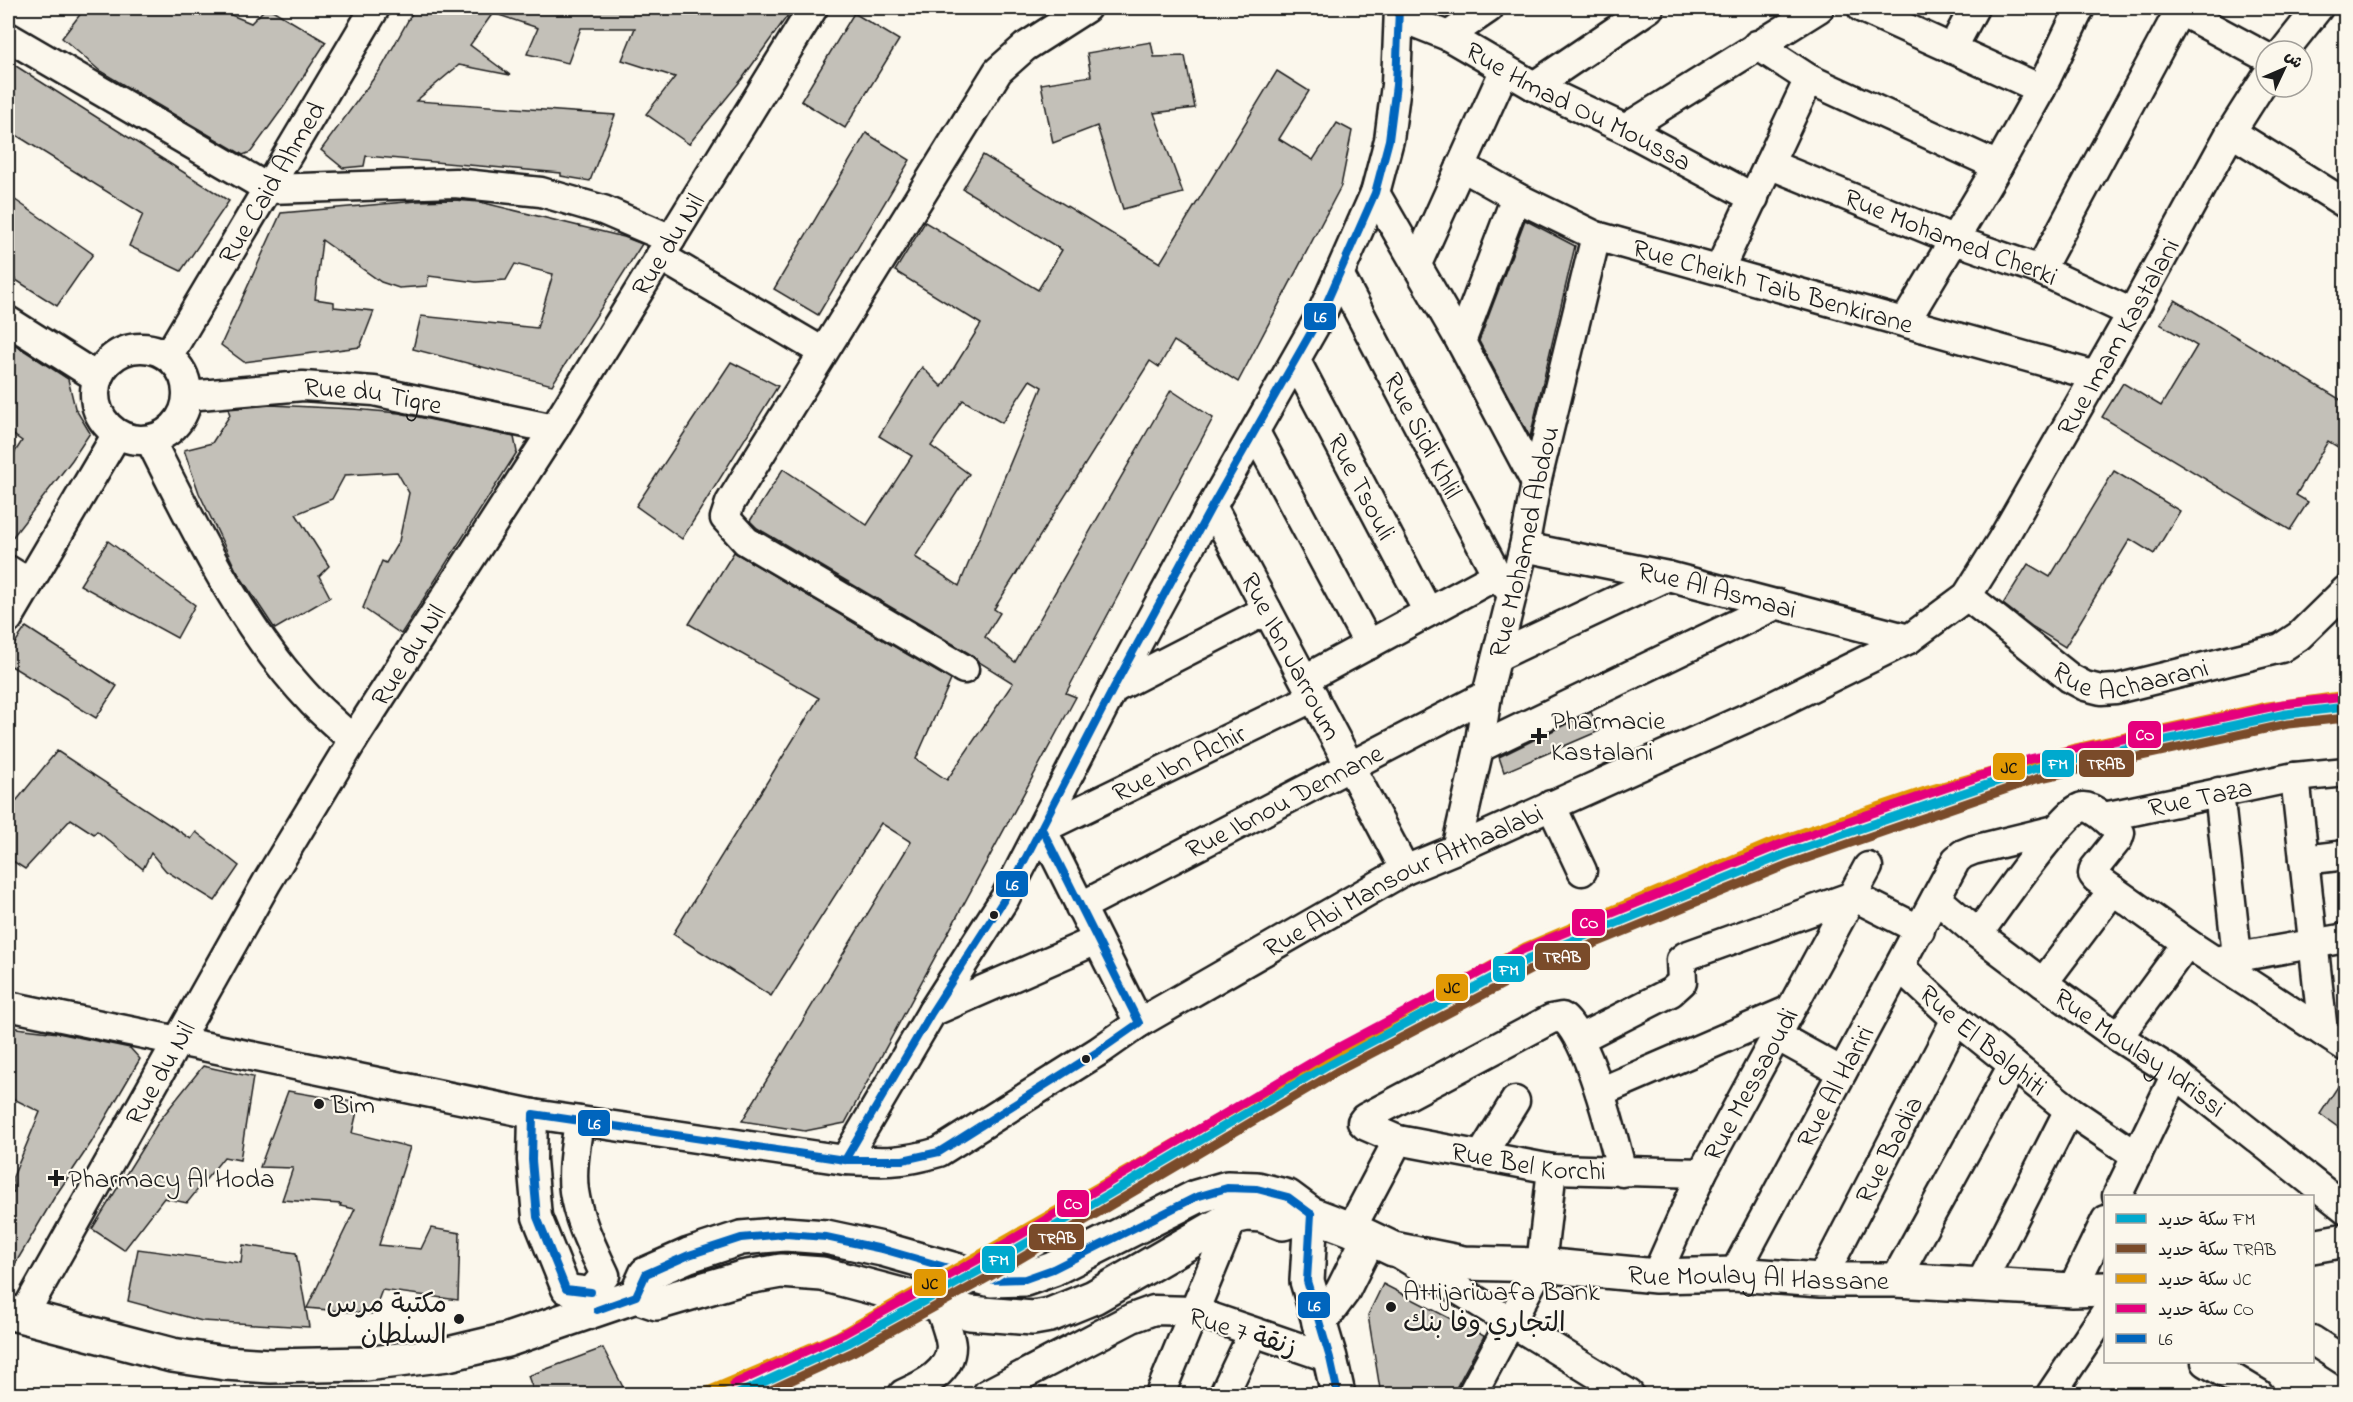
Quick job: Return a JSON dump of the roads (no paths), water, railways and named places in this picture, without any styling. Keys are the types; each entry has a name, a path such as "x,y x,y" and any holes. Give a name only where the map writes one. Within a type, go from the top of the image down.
{"street":[{"name":"Rue Caid Ahmed","path":"168,356 375,8"},
{"name":"Rue du Nil","path":"15,1314 178,1040 267,882 353,741 554,429 813,8"},
{"path":"964,669 746,541 725,518 730,503 999,71 1025,47 1086,8"},
{"path":"1448,36 1489,8"},
{"path":"1534,86 1649,8"},
{"path":"1625,129 1819,8"},
{"path":"1862,8 2041,89"},
{"path":"1952,49 1974,8"},
{"path":"1905,322 2041,89 2080,8"},
{"path":"2040,270 2178,8 2254,50"},
{"path":"2293,39 2318,8"},
{"path":"846,1160 932,1012 1005,898 1113,689 1212,506 1322,313 1375,193 1389,140 1396,85 1399,13"},
{"name":"Rue Hmad Ou Moussa","path":"1399,13 1448,36 1534,86 1625,129 1754,198"},
{"path":"8,37 269,189 455,183 541,192 603,210 665,247 824,352"},
{"path":"1757,45 1809,79 1998,166"},
{"path":"1417,264 1505,69"},
{"path":"1719,270 1809,79"},
{"name":"Rue Imam Kastalani","path":"1967,596 2002,540 2132,313 2230,132 2254,95"},
{"path":"2230,132 2341,193"},
{"name":"Rue Mohamed Cherki","path":"1769,164 1954,240 2040,270 2132,313"},
{"name":"Rue Cheikh Taib Benkirane","path":"1461,166 1516,197 1596,236 2096,376"},
{"path":"1375,193 1461,342 1536,483"},
{"path":"1461,342 1516,197"},
{"name":"Rue Mohamed Abdou","path":"1456,849 1479,748 1487,695 1498,656 1504,584 1524,547 1536,483 1596,236"},
{"name":"Rue Sidi Khlil","path":"1339,274 1504,584"},
{"path":"8,321 98,378"},
{"path":"148,348 168,356 183,374 188,396 185,412 177,425 165,435 150,440 130,440 117,434 105,423 98,409 95,394 98,378 109,361 127,350 148,348"},
{"name":"Rue Tsouli","path":"1296,361 1428,612"},
{"name":"Rue du Tigre","path":"188,396 303,386 374,391 554,429"},
{"path":"1256,432 1369,645"},
{"path":"8,619 18,577 117,434"},
{"path":"150,440 198,535 240,606 275,656 313,703 353,741"},
{"name":"Rue Ibn Jarroum","path":"1212,506 1405,870"},
{"name":"Rue Al Asmaai","path":"1524,547 1668,576 1910,639"},
{"path":"1498,656 1668,576"},
{"name":"Rue Ibn Achir","path":"1042,829 1310,688 1369,645 1428,612 1504,584"},
{"name":"Rue Achaarani","path":"1967,596 2070,678 2085,686 2101,690 2129,686 2281,648 2299,636 2346,590"},
{"name":"Rue Abi Mansour Atthaalabi","path":"579,1122 846,1160 888,1162 911,1160 939,1152 1099,1051 1139,1023 1405,870 1773,706 1910,639 1967,596"},
{"path":"1479,748 1778,604"},
{"path":"1113,689 1266,610"},
{"name":"Rue Ibnou Dennane","path":"1080,907 1487,695"},
{"name":"Rue Taza","path":"2093,812 2219,792 2295,777 2346,772"},
{"path":"2295,777 2313,944 2334,1029"},
{"path":"2219,792 2226,958"},
{"path":"1551,805 1582,871"},
{"path":"1978,934 2055,830 2093,812 2119,831 2120,836 2094,869 2103,882 2187,943 2226,958 2334,1029"},
{"path":"1042,829 1139,1023"},
{"name":"Rue Al Hariri","path":"1734,1274 1920,930 1949,871 1963,854 2055,830"},
{"path":"2304,860 2346,855"},
{"name":"Rue Messaoudi","path":"1656,1275 1702,1173 1868,867"},
{"path":"2043,983 2103,882"},
{"path":"1622,1172 1600,1092 1570,1028 1671,992 1682,982 1681,960 1686,956 1853,896 1920,930"},
{"name":"Rue Moulay Idrissi","path":"1936,898 1978,934 2043,983 2118,1037 2176,1074 2295,1195"},
{"path":"2226,958 2346,938"},
{"path":"932,1012 1097,940"},
{"path":"2118,1037 2187,943"},
{"name":"Rue El Balghiti","path":"1900,967 1956,1019 2069,1110 2137,1156"},
{"path":"8,1006 579,1122 574,1191 591,1246 605,1275 594,1301"},
{"path":"1600,1092 1790,1010"},
{"name":"Rue Bel Korchi","path":"1570,1028 1551,1019 1408,1093 1362,1122 1398,1140 1552,1168 1702,1173"},
{"name":"Rue Badia","path":"1821,1280 1956,1019"},
{"path":"1777,1036 1842,1072"},
{"path":"1895,1280 2013,1065"},
{"path":"2118,1195 2176,1074"},
{"path":"1481,1156 1515,1101"},
{"path":"1980,1284 2069,1110"},
{"path":"534,1114 533,1179 537,1217 566,1289 594,1301"},
{"path":"1319,1323 1342,1292 1371,1239 1398,1140"},
{"path":"1472,1395 1510,1320 1541,1266 1552,1168"},
{"name":"Rue Moulay Al Hassane","path":"636,1296 646,1274 689,1256 741,1238 785,1234 826,1237 882,1249 991,1280 1025,1279 1053,1269 1196,1197 1227,1188 1257,1190 1288,1197 1311,1215 1371,1239 1463,1263 1541,1266 1656,1275 1734,1274 1821,1280 1895,1280 1980,1284 2098,1296"},
{"path":"15,1314 172,1355 225,1363 271,1366 366,1364 448,1354 507,1340 594,1301 636,1296 657,1303 742,1278 781,1271 822,1274 981,1314 1033,1318 1050,1315 1094,1297 1233,1217 1247,1214 1262,1215 1283,1223 1311,1215 1307,1281 1330,1358 1338,1395"},
{"name":"Rue Moulay Idrissi","path":"2314,1215 2338,1239"},
{"path":"1160,1395 1233,1217"},
{"path":"1371,1239 1510,1320 1629,1395"},
{"path":"2051,1395 2098,1296 2104,1239"},
{"path":"903,1395 929,1382 944,1367 951,1347 939,1305"},
{"name":"Rue 7 زنقة","path":"987,1395 1132,1318 1154,1310 1193,1311 1330,1358"},
{"path":"1224,1395 1253,1333"},
{"path":"2314,1341 2346,1362"},
{"path":"2208,1363 2259,1395"}],"rail line":[{"name":"JC","path":"701,1394 837,1336 1299,1072 1525,947 1771,843 1928,790 2071,749 2268,706 2346,695"},
{"name":"CO","path":"734,1384 843,1334 986,1255 1326,1054 1524,949 1779,845 2030,759 2284,704 2345,697"},
{"name":"FM","path":"738,1394 848,1343 991,1264 1331,1063 1528,959 1783,855 2033,769 2286,714 2346,707"},
{"name":"TRAB","path":"762,1394 853,1352 996,1273 1336,1072 1532,969 1787,865 2036,779 2288,724 2346,718"}],"place":[{"name":"Pharmacie Kastalani","path":"1539,736"},
{"name":"Bim","path":"319,1104"},
{"name":"Pharmacy Al Hoda","path":"56,1178"},
{"name":"Attijariwafa Bank التجاري وفا بنك","path":"1391,1307"},
{"name":"مكتبة مرس السلطان","path":"459,1319"}]}
